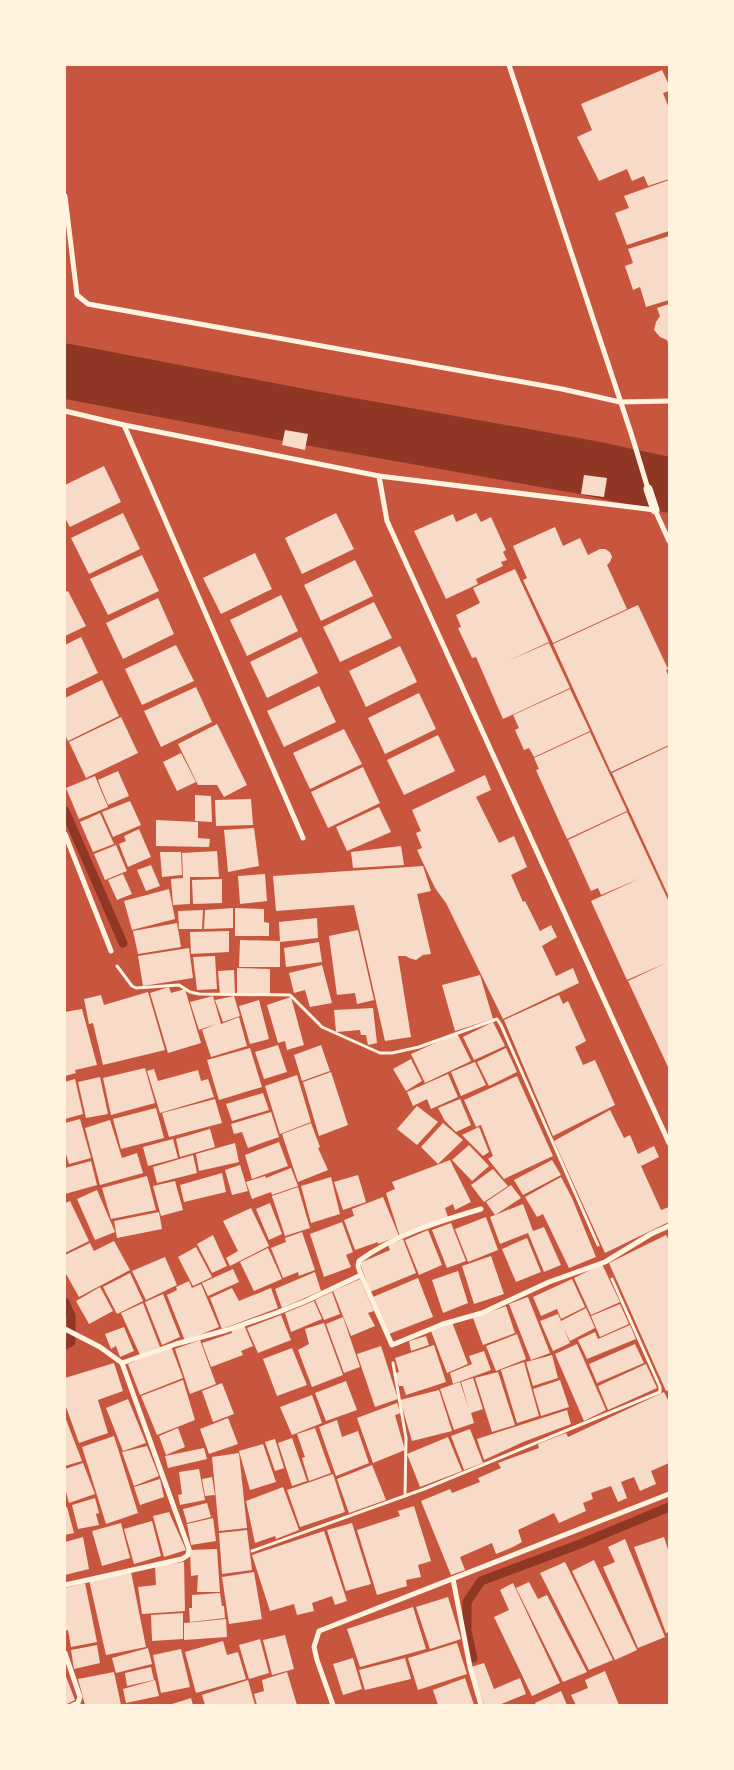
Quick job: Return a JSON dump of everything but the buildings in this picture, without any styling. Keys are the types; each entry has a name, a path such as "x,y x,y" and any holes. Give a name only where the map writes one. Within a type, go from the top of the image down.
{"street":[{"path":"509,65 655,510 669,541"},
{"path":"65,196 77,296 88,304 562,389 620,402 669,400"},
{"path":"65,411 124,425 379,476 655,510"},
{"path":"124,425 303,838"},
{"path":"379,476 387,520 669,1143"},
{"path":"65,834 111,952"},
{"path":"481,1208 450,1218 385,1245 359,1261 358,1266 361,1275 392,1345 444,1324 482,1313 549,1282 605,1262 651,1234 669,1226"},
{"path":"122,1363 176,1344 228,1330 306,1302 361,1275"},
{"path":"65,1329 100,1347 122,1363 189,1549 188,1555 182,1559 65,1585"},
{"path":"333,1705 314,1647 319,1631 669,1494"},
{"path":"453,1579 470,1667 481,1705"},
{"path":"65,1653 80,1697 78,1703 73,1705"}],"path":[{"path":"111,952 118,968 132,986 141,988 180,985 190,992 199,994 290,995 322,1027 380,1053 392,1053 419,1047 497,1019 499,1020 660,1387 660,1392 404,1496 252,1551"},
{"path":"392,1345 394,1369 406,1438 404,1496"}],"waterway":[{"path":"65,371 321,420 585,467 669,485"},
{"path":"65,811 123,943"},
{"path":"65,1302 71,1316 71,1342 65,1345"},
{"path":"473,1658 467,1631 467,1602 481,1581 580,1544 669,1507"}]}
